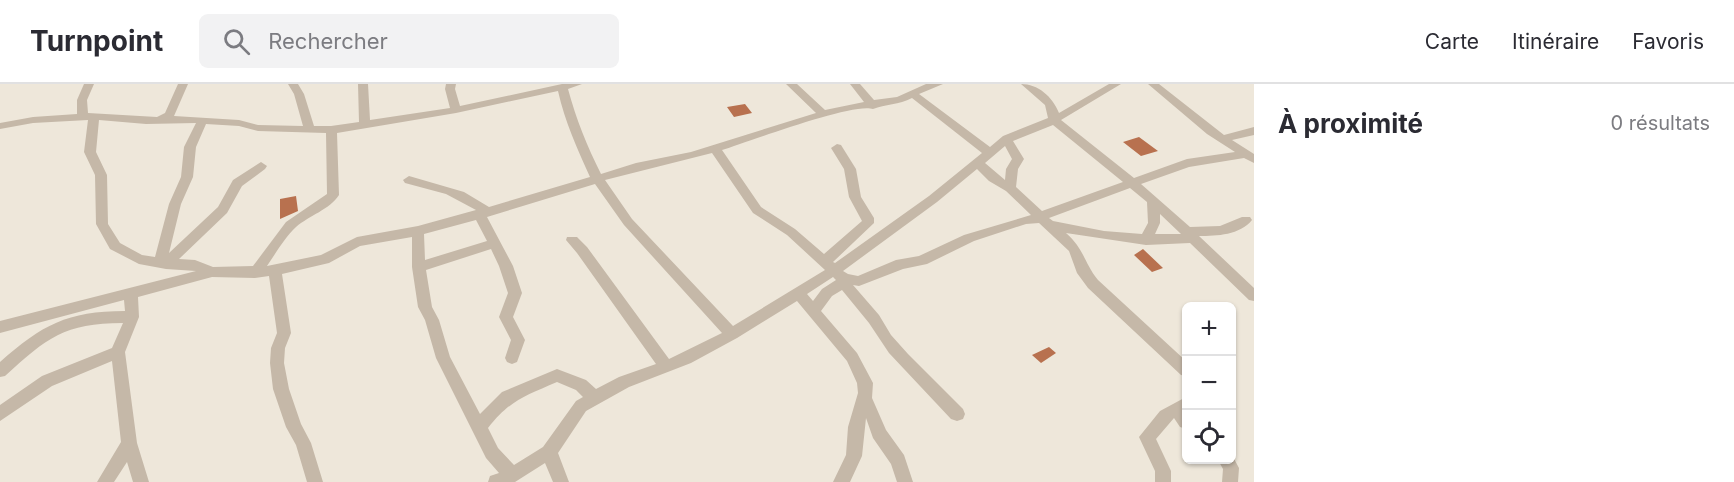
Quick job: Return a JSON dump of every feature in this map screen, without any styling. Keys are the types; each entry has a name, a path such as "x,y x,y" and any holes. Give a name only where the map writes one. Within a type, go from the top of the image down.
{"street":[{"path":"89,84 82,100 89,116 90,152 101,175 102,224 115,246 139,259 195,265 212,272"},
{"path":"167,118 183,84"},
{"path":"293,84 297,89 310,129"},
{"path":"363,84 365,124"},
{"path":"451,84 450,89 456,110"},
{"path":"0,126 33,120 89,116 146,121 167,118 239,123 258,128 331,130 456,110 577,84"},
{"path":"790,84 823,114"},
{"path":"855,84 873,106"},
{"path":"0,327 212,272 275,271 324,259 357,242 418,231 597,178 716,149 843,108 873,106 900,100 913,88 938,84"},
{"path":"1026,84 1051,104 1054,109 1054,120"},
{"path":"496,482 549,452 581,406 624,382 667,367 732,334 799,294 834,271 991,154 1007,139 1054,120 1116,84"},
{"path":"1153,84 1204,126 1249,153"},
{"path":"562,87 571,122 577,130 580,144 597,178 628,222 732,334"},
{"path":"913,88 991,154"},
{"path":"1054,120 1153,200 1254,296"},
{"path":"167,262 162,260 162,256 175,204 187,177 190,147 202,121"},
{"path":"255,273 290,225 308,210 326,202 333,195 331,130"},
{"path":"1226,140 1230,136 1254,131"},
{"path":"1007,139 1018,159 1012,169 1010,188"},
{"path":"834,271 868,223 868,218 855,197 850,169 837,148"},
{"path":"716,149 757,210 791,232 834,271 853,298 879,325 884,337 957,414"},
{"path":"834,271 859,281 901,264 922,260 969,238 1039,218 1193,161 1249,153"},
{"path":"978,163 993,178 1010,188 1039,218 1074,248 1084,273 1093,284 1182,366"},
{"path":"167,262 223,210 237,183 261,166"},
{"path":"409,180 458,193 475,201 483,213 515,293 506,317 518,340 512,358"},
{"path":"1146,240 1154,223 1153,200"},
{"path":"1039,218 1090,235 1146,240 1220,231 1246,220"},
{"path":"418,231 425,307 432,320 443,358 492,453 512,475"},
{"path":"572,240 582,250 667,367"},
{"path":"420,267 494,244"},
{"path":"275,271 284,333 278,348 277,363 281,389 294,427 303,443 315,482"},
{"path":"812,310 820,305 825,294 840,286 834,271"},
{"path":"131,293 132,317 118,352 129,443 141,482"},
{"path":"799,294 852,357 865,383 865,400 856,427 855,456 841,482"},
{"path":"0,371 41,336 54,329 88,319 132,317"},
{"path":"0,414 47,381 118,352"},
{"path":"479,428 496,406 507,397 557,375 581,385 594,398"},
{"path":"865,400 876,421 879,433 898,460 905,482"},
{"path":"1163,482 1163,471 1147,437 1166,413 1172,409 1182,411"},
{"path":"105,482 129,443"},
{"path":"549,452 561,482"},
{"path":"1229,464 1231,468 1230,482"}],"building":[{"path":"745,104 752,113 734,117 727,107"},
{"path":"1139,137 1158,151 1141,156 1123,142"},
{"path":"296,196 298,211 280,219 280,199"},
{"path":"1143,249 1163,268 1152,272 1134,255"},
{"path":"1049,347 1056,353 1041,363 1032,355"}]}
